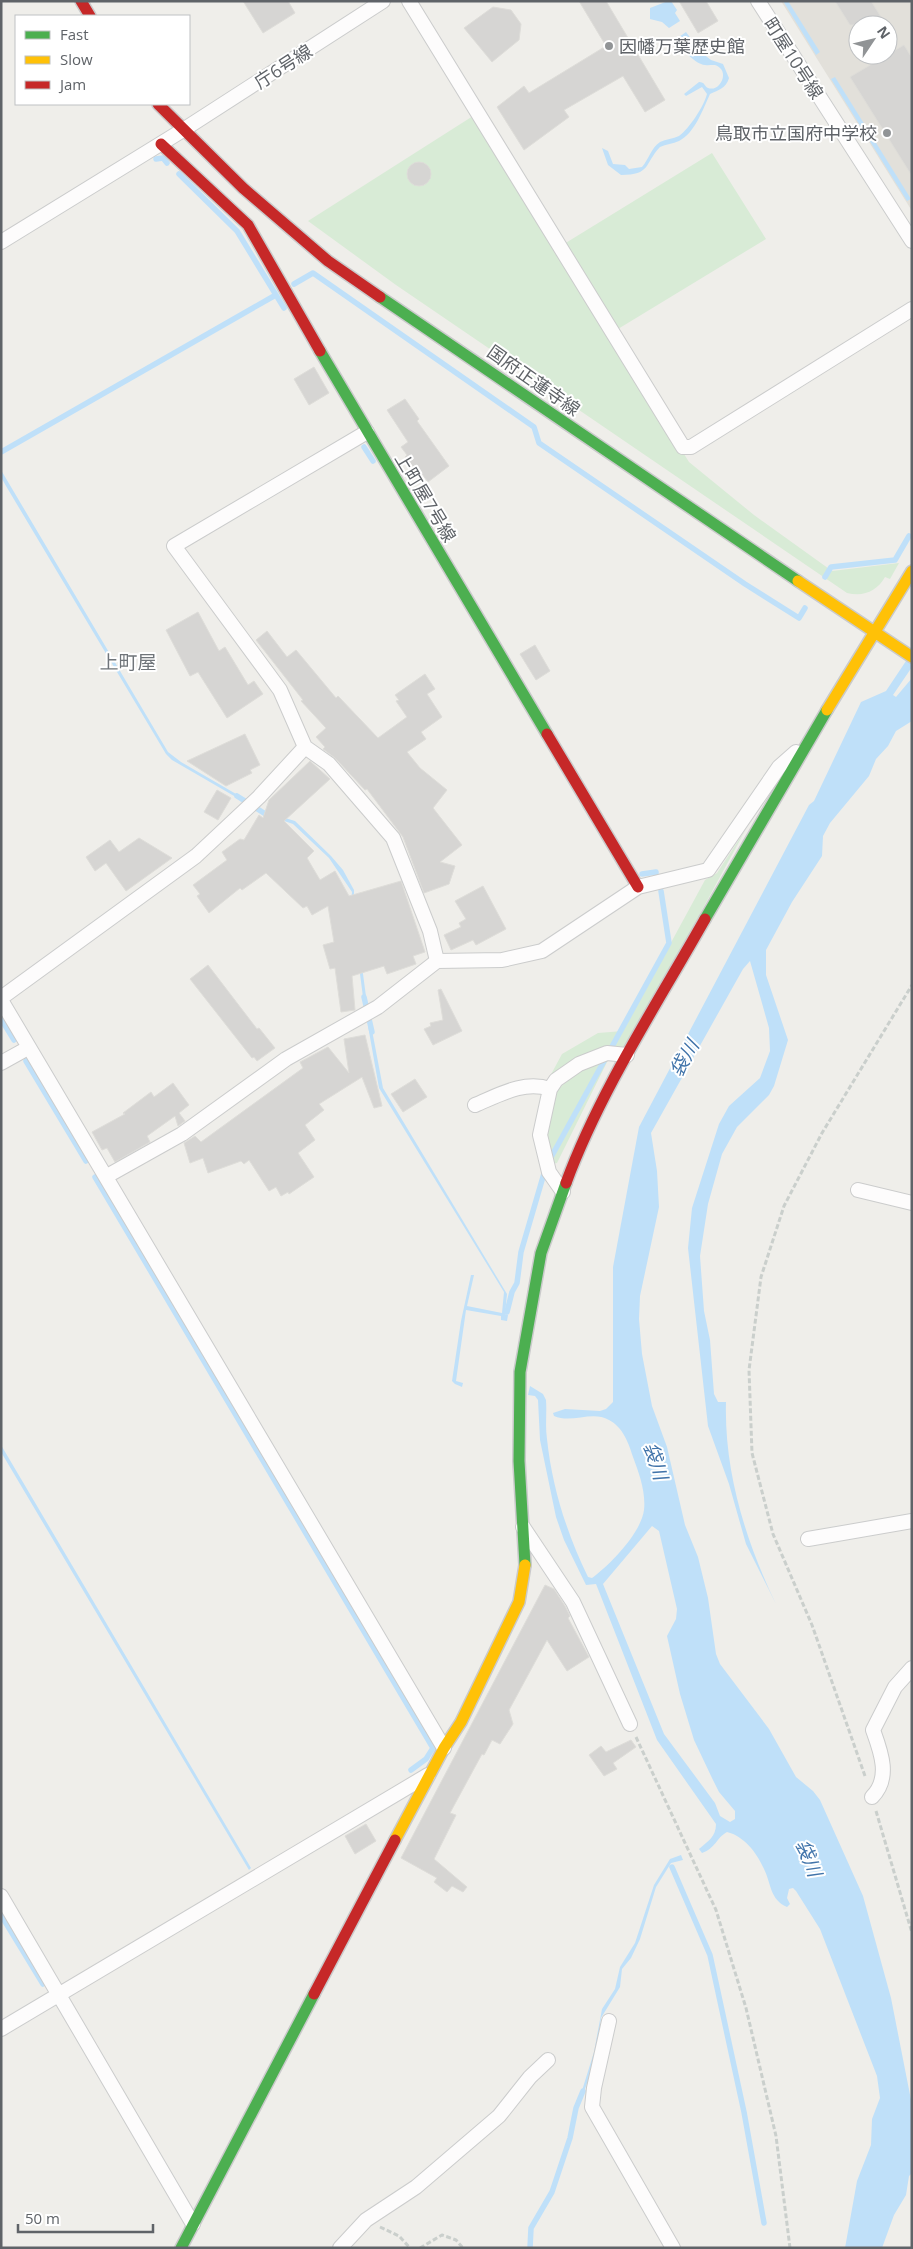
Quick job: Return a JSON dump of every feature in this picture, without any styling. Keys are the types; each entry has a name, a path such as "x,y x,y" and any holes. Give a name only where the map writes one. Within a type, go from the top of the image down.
{"street":[{"path":"80,1 89,15"},
{"name":"庁6号線","path":"1,242 161,144 383,1"},
{"path":"409,1 683,447 691,447 912,309"},
{"name":"町屋10号線","path":"758,1 912,240"},
{"name":"国府正蓮寺線","path":"159,105 243,188 328,261 716,527 912,657"},
{"name":"上町屋7号線","path":"161,144 248,224 367,432 638,887"},
{"path":"367,432 174,546 280,690 305,747 329,764 393,838 430,931 437,961"},
{"path":"181,2248 444,1748 461,1722 519,1602 524,1565 521,1524 520,1372 541,1253 576,1156 627,1055 806,744 912,571"},
{"path":"107,1176 182,1134 286,1059 378,1007 437,961 502,960 542,951 638,887 708,870 779,767 806,744"},
{"path":"305,747 252,804 196,856 1,999 28,1048 107,1176 444,1748"},
{"path":"1,1063 28,1048"},
{"path":"564,1192 549,1172 540,1136 550,1090 556,1080 579,1064 607,1053 627,1055"},
{"path":"475,1105 519,1087 538,1085 550,1090"},
{"path":"858,1190 912,1203"},
{"path":"808,1539 912,1521"},
{"path":"521,1524 572,1602 630,1724"},
{"path":"872,1797 880,1789 883,1776 882,1756 873,1730 895,1687 912,1668"},
{"path":"1,2029 432,1773"},
{"path":"1,1896 193,2224"},
{"path":"609,2021 592,2107 673,2248"},
{"path":"340,2248 373,2215 416,2187 492,2122 548,2060"}],"path":[{"path":"912,984 822,1133 784,1206 761,1277 749,1370 752,1452 772,1534 812,1625 872,1797 912,1932"},
{"path":"630,1724 716,1910 746,2008 776,2136 790,2248"},
{"path":"373,2215 382,2229 399,2236 410,2248"},
{"path":"420,2248 442,2235 456,2240 463,2248"}],"shaded area":[{"name":"鳥取市立国府中学校","path":"781,1 912,1 912,211"}],"green space":[{"path":"473,116 689,462 754,515 832,571 899,563 890,579 885,577 878,586 869,592 859,594 847,593 396,285 308,221"},
{"path":"712,153 766,239 618,329 564,244"},
{"path":"746,829 627,1048 548,1080 562,1054 598,1033 623,1031 705,880 717,873"},
{"path":"609,1058 557,1163 552,1164 544,1133 554,1093 579,1070"}],"water":[{"path":"671,1 677,10 675,13 680,21 669,28 662,22 650,19 650,8"},
{"path":"783,1 788,1 820,52 816,55"},
{"path":"686,32 695,44 702,41 702,53 711,60 723,64 729,78 728,81 722,88 710,94 694,127 685,137 677,142 660,147 642,171 621,175 608,165 602,148 608,151 613,164 625,165 629,169 642,167 657,144 679,136 687,128 699,111 707,94 702,87 686,96 684,94 699,82 708,88 716,88 723,78 720,68 697,62 678,44 676,39"},
{"path":"835,77 911,199 907,201 831,79"},
{"path":"1,470 168,752 181,762 243,798 241,800 172,760 166,754 6,486 1,477"},
{"name":"袋川","path":"912,652 912,667 893,695 896,697 912,678 912,721 896,731 888,746 876,759 869,776 830,823 823,836 822,856 792,902 766,950 766,975 788,1040 774,1086 769,1095 737,1127 722,1154 708,1204 700,1256 704,1311 710,1340 714,1394 718,1402 726,1402 729,1454 739,1506 755,1556 776,1604 746,1544 729,1484 708,1426 688,1248 692,1208 719,1124 729,1106 760,1078 770,1051 769,1028 750,961 743,969 651,1133 657,1171 659,1207 640,1296 639,1319 642,1354 652,1406 667,1447 685,1525 698,1557 708,1598 716,1654 720,1664 769,1729 796,1777 813,1791 820,1800 863,1896 891,1998 912,2105 912,2173 909,2176 906,2195 894,2215 882,2248 845,2248 857,2181 871,2145 872,2119 880,2098 877,2076 820,1929 796,1891 793,1888 789,1889 787,1898 790,1904 787,1907 781,1904 774,1896 758,1857 744,1841 733,1834 727,1832 707,1851 702,1853 699,1849 713,1836 716,1824 657,1740 596,1584 586,1585 564,1540 556,1517 540,1440 538,1400 535,1396 528,1395 530,1386 543,1394 546,1400 546,1434 557,1492 573,1544 588,1577 592,1578 624,1548 642,1519 644,1496 638,1470 622,1431 614,1423 596,1416 568,1419 554,1416 553,1413 565,1409 600,1411 606,1409 613,1402 613,1267 639,1127 809,805 814,801 861,702 886,691","holes":["652,1526 659,1531 677,1609 676,1619 667,1636 680,1694 694,1740 719,1792 735,1811 735,1819 730,1822 720,1816 715,1803 664,1734 603,1584"]},
{"path":"262,811 295,821 343,870 354,890 354,906 367,1004 364,1005 351,904 352,892 329,858 293,824 261,813"},
{"path":"371,1025 383,1088 507,1294 505,1314 508,1315 507,1321 501,1320 501,1316 466,1310 456,1381 463,1383 462,1387 452,1381 461,1321 471,1275 474,1275 467,1306 502,1313 504,1292 379,1088 368,1026"},
{"path":"1,1445 251,1868 249,1870 1,1452"},
{"path":"681,1855 683,1860 671,1863 656,1887 640,1939 631,1958 622,1969 620,1987 601,2018 596,2056 582,2098 580,2097 594,2052 602,2009 615,1989 620,1967 635,1943 654,1885 670,1859"}],"building":[{"path":"243,1 288,1 295,13 263,33"},
{"path":"579,1 606,1 665,100 645,112 623,76 564,110 569,117 524,150 497,107 524,86 529,93 606,46"},
{"path":"679,1 706,1 718,21 698,33"},
{"path":"835,1 871,1 880,15 848,15 848,22"},
{"path":"493,7 511,10 521,24 519,40 492,62 464,28"},
{"path":"904,45 912,58 912,176 850,77 870,65 898,65 898,49"},
{"path":"419,162 428,165 431,174 428,183 419,186 410,183 407,174 410,165"},
{"path":"314,367 329,393 309,405 294,379"},
{"path":"405,399 419,419 417,421 449,466 428,482 415,465 413,467 405,457 407,455 401,447 408,442 387,410"},
{"path":"198,612 219,651 225,647 248,685 254,681 263,694 227,718 198,672 190,676 166,630"},
{"path":"267,631 287,657 296,650 336,698 338,696 378,738 407,717 396,701 399,700 395,695 425,674 435,689 427,694 442,717 421,732 426,739 407,752 420,768 447,790 433,808 462,845 440,862 455,866 449,884 424,893 403,837 367,789 365,790 335,758 323,749 325,747 316,737 326,728 301,701 303,700 256,640"},
{"path":"535,645 550,671 536,680 520,654"},
{"path":"245,734 260,765 250,770 252,773 226,786 187,761"},
{"path":"310,761 330,779 284,821 314,851 307,858 320,880 335,871 349,896 401,881 425,952 413,956 416,964 387,974 384,966 352,976 355,1010 341,1012 335,968 330,969 323,945 334,942 328,906 312,915 307,906 303,908 266,873 242,890 240,888 209,913 197,896 200,894 193,885 227,860 222,852 240,839 244,840 259,815 263,818 269,800"},
{"path":"217,790 231,798 218,820 204,812"},
{"path":"139,838 172,858 126,891 106,863 95,871 86,857 110,840 119,852"},
{"path":"483,886 506,929 476,945 473,940 451,950 444,935 461,927 459,923 466,919 455,901"},
{"path":"208,965 257,1029 259,1028 275,1048 257,1061 254,1057 252,1058 190,979"},
{"path":"441,989 462,1031 433,1045 424,1029 431,1026 430,1023 443,1020 438,990"},
{"path":"365,1035 382,1106 374,1108 362,1077 319,1104 324,1110 305,1125 315,1140 298,1153 314,1177 289,1194 288,1192 281,1196 276,1187 269,1191 249,1160 244,1164 241,1161 208,1173 203,1158 190,1163 184,1143 195,1136 201,1142 303,1068 300,1062 328,1047 349,1073 344,1039"},
{"path":"415,1079 427,1097 403,1112 391,1094"},
{"path":"173,1083 189,1105 179,1113 185,1121 178,1126 175,1116 147,1136 150,1142 115,1162 107,1148 102,1150 92,1132 125,1114 123,1113 151,1092 154,1097"},
{"path":"545,1585 554,1589 565,1606 570,1616 568,1618 589,1657 567,1671 547,1640 509,1710 513,1724 500,1744 492,1740 484,1755 482,1754 450,1813 456,1815 434,1859 467,1887 463,1892 452,1886 447,1892 434,1882 437,1878 401,1858"},
{"path":"631,1740 636,1747 613,1763 617,1769 604,1776 589,1755 601,1746 606,1752"},
{"path":"366,1824 376,1841 355,1854 345,1836"}],"waterway":[{"path":"156,159 163,158 167,163"},
{"path":"179,174 237,231 284,308"},
{"path":"294,284 313,273 534,427 539,443 745,584 799,618 805,608"},
{"path":"1,452 274,296"},
{"path":"364,447 373,461"},
{"path":"825,577 831,567 895,560 909,536"},
{"path":"237,796 267,815"},
{"path":"642,874 656,873"},
{"path":"549,1161 669,943 661,891"},
{"path":"364,997 372,1032"},
{"path":"1,1019 14,1040"},
{"path":"26,1061 86,1161"},
{"path":"507,1312 512,1292 517,1283 521,1252 545,1170"},
{"path":"95,1177 433,1748 426,1759 411,1770"},
{"path":"672,1867 710,1955 744,2112 764,2223"},
{"path":"1,1915 43,1984"},
{"path":"530,2248 531,2228 552,2192 570,2138 576,2108 583,2091"}],"traffic: fast":[{"path":"380,297 798,581"},
{"path":"320,351 547,734"},
{"path":"705,919 827,710"},
{"path":"525,1565 519,1461 520,1372 541,1253 566,1183"},
{"path":"181,2248 314,1994"}],"traffic: slow":[{"path":"827,710 912,571"},
{"path":"798,581 912,657"},
{"path":"395,1840 444,1748 461,1722 519,1602 525,1565"}],"traffic: jam":[{"path":"81,1 89,15"},
{"path":"159,105 243,188 328,261 380,297"},
{"path":"161,144 248,225 320,351"},
{"path":"547,734 638,887"},
{"path":"566,1183 595,1115 612,1081 705,919"},
{"path":"314,1994 395,1840"}],"place":[{"name":"因幡万葉歴史館","path":"609,46"},
{"name":"鳥取市立国府中学校","path":"887,133"}],"district":[{"name":"上町屋","path":"128,662"}]}
